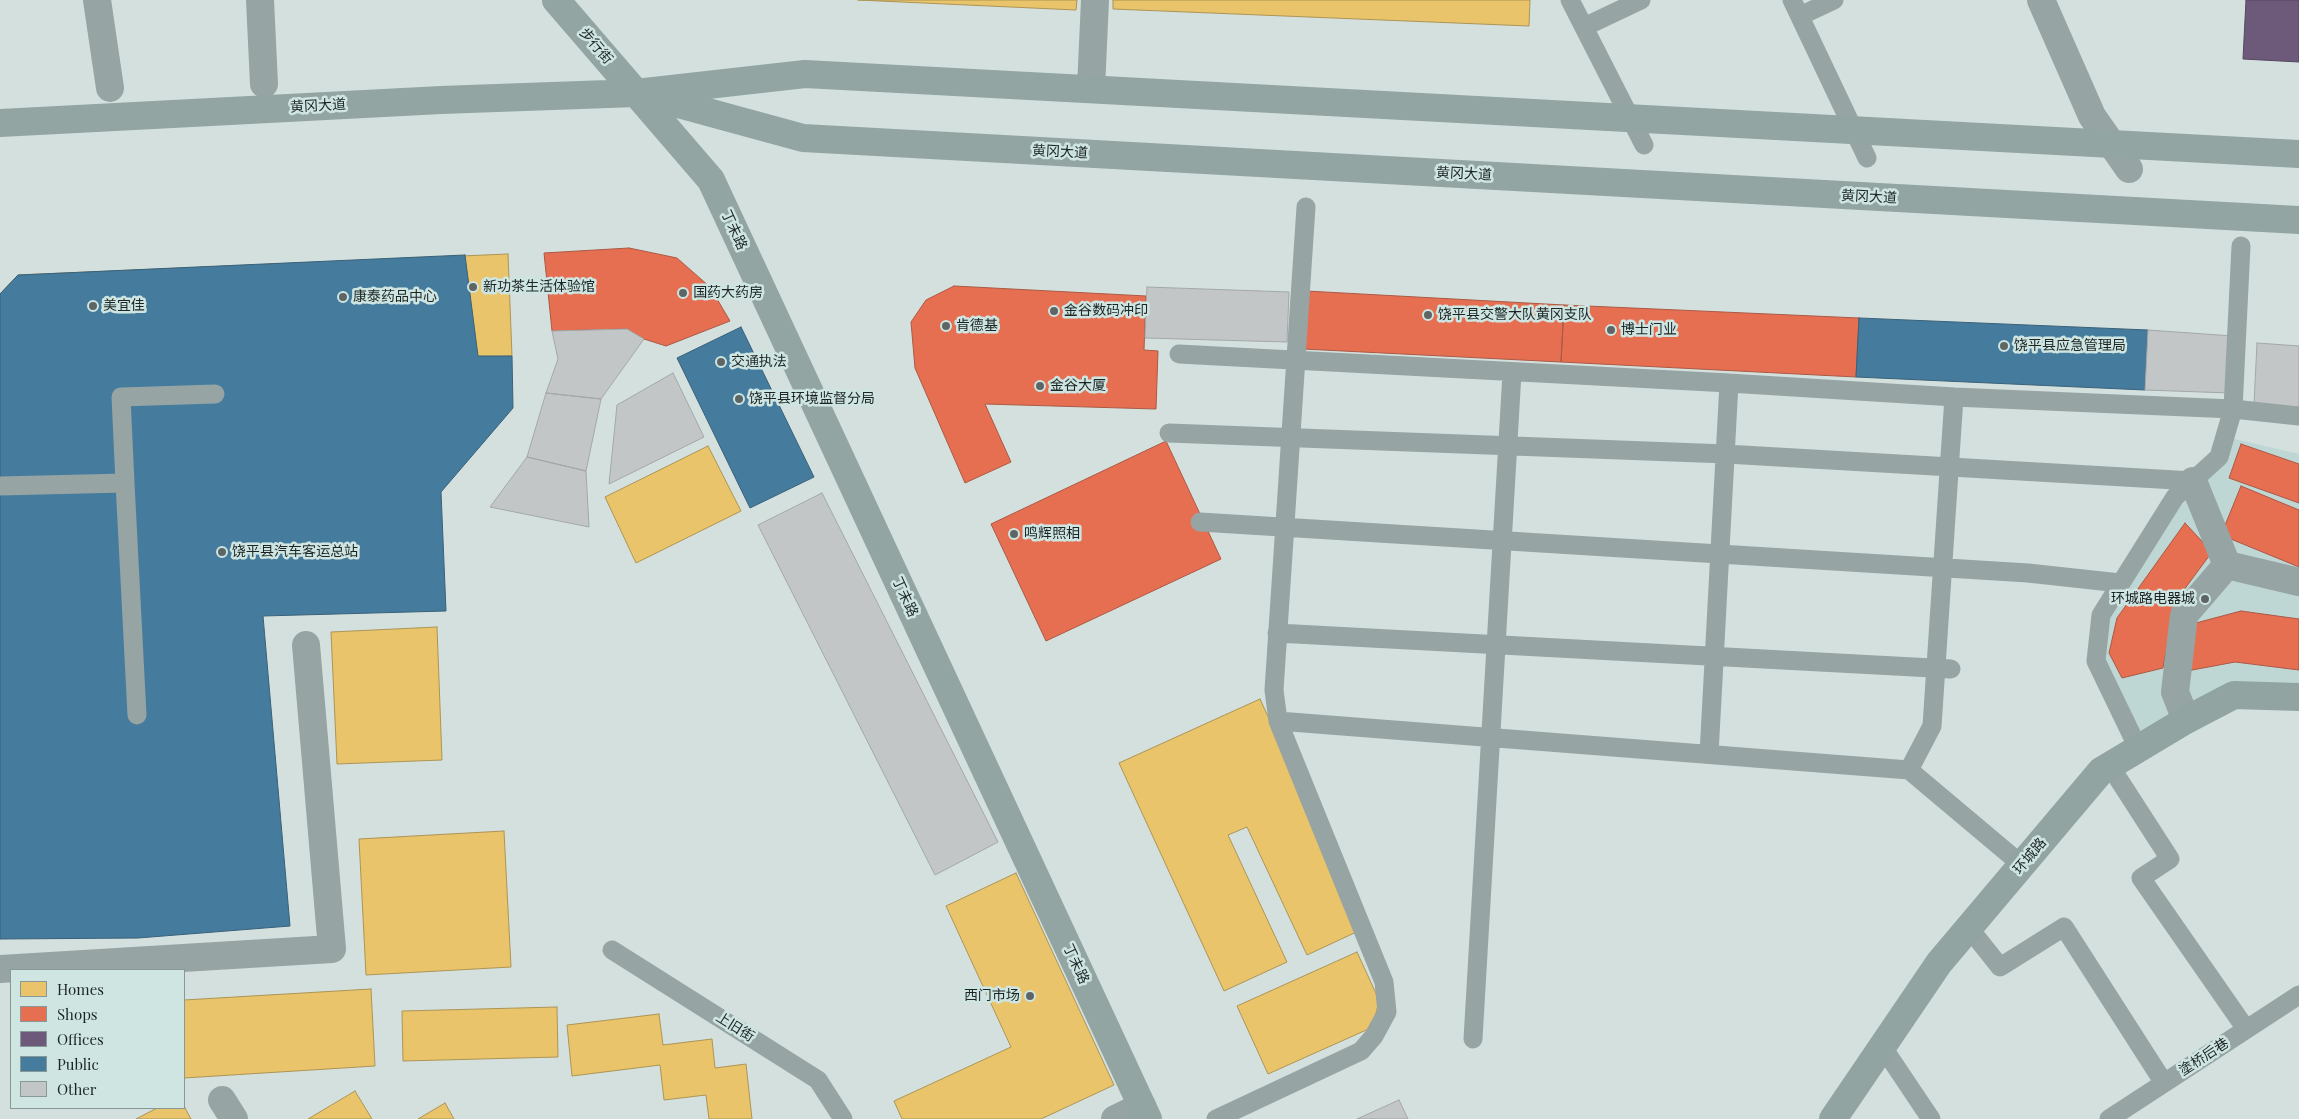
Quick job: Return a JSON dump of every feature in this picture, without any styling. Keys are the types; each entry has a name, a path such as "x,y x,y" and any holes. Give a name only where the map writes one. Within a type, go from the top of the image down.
{"main road":[{"name":"步行街","path":"556,0 636,93"},
{"name":"黄冈大道","path":"0,122 441,100 636,93 805,74 2299,154"},
{"name":"黄冈大道","path":"636,93 803,138 2299,220"},
{"name":"丁未路","path":"636,93 711,180 1145,1113"},
{"name":"环城路","path":"1833,1119 1939,963 2101,771 2186,720 2234,695 2299,697"}],"street":[{"path":"98,0 110,88"},
{"path":"260,0 264,84"},
{"path":"1091,89 1095,0"},
{"path":"2041,0 2092,116 2129,170"},
{"path":"2193,481 2227,564"},
{"path":"2227,564 2299,582"},
{"path":"2186,720 2175,692 2184,615 2227,564"},
{"path":"0,969 332,950 306,646"},
{"path":"1115,1119 1145,1113"}],"lane":[{"path":"1570,0 1644,145"},
{"path":"1584,27 1641,0"},
{"path":"1834,0 1796,8 1867,158"},
{"path":"1216,1119 1361,1051 1374,1036 1387,1012 1384,982 1278,721 1274,690 1306,207"},
{"path":"2138,748 2096,661 2101,615 2175,497 2219,457 2233,409 2241,246"},
{"path":"1179,354 1729,383 1954,397 2233,409 2299,416"},
{"path":"1473,1039 1512,373"},
{"path":"1709,754 1729,383"},
{"path":"137,714 121,397 215,394"},
{"path":"1909,770 1932,726 1954,397"},
{"path":"1169,433 1726,454 2193,481"},
{"path":"0,486 124,483"},
{"path":"1200,522 2028,573 2120,583"},
{"path":"1277,633 1951,669"},
{"path":"1278,721 1909,770 2022,865"},
{"path":"2110,766 2170,859 2141,878 2246,1029"},
{"path":"1969,928 2000,967 2064,927 2164,1083"},
{"name":"上旧街","path":"612,950 818,1080 842,1119"},
{"name":"塗桥后巷","path":"2110,1119 2299,995"},
{"path":"1882,1046 1931,1119"}],"shaded area":[{"name":"环城路电器城","path":"2226,437 2299,454 2299,697 2234,695 2138,748 2096,661 2101,615"}],"building: Homes":[{"path":"858,0 1077,0 1076,10"},
{"path":"1113,0 1530,0 1529,26 1113,9"},
{"path":"508,254 512,356 75,375 78,455 0,458 0,294 18,275"},
{"path":"708,446 741,511 636,563 605,497"},
{"path":"78,516 105,928 12,934 0,760 0,521"},
{"path":"437,627 442,760 337,764 331,632"},
{"path":"1260,699 1365,928 1307,955 1247,827 1228,835 1287,962 1224,991 1119,763"},
{"path":"504,831 511,967 366,975 359,839"},
{"name":"西门市场","path":"1016,873 1114,1085 1041,1119 902,1119 894,1101 1011,1047 946,906"},
{"path":"1357,952 1379,1000 1373,1027 1268,1074 1237,1006"},
{"path":"371,989 375,1066 185,1078 185,1000"},
{"path":"557,1007 558,1057 403,1061 402,1011"},
{"path":"659,1014 663,1045 712,1039 715,1068 746,1064 752,1119 709,1119 706,1095 664,1100 660,1065 572,1076 567,1025"},
{"path":"355,1091 372,1119 308,1119"},
{"path":"445,1103 454,1119 418,1119"},
{"path":"185,1108 191,1119 136,1119 155,1109"}],"building: Shops":[{"path":"629,248 677,258 710,287 730,321 666,346 644,339 627,329 552,331 544,253"},
{"name":"金谷大厦","path":"954,286 1146,296 1144,350 1158,351 1156,409 985,404 1011,462 965,483 915,368 911,322 926,300"},
{"path":"1306,291 1564,305 1561,362 1303,349"},
{"path":"1564,305 1859,318 1856,377 1561,362"},
{"path":"1166,441 1221,559 1046,641 991,524"},
{"path":"2241,444 2299,464 2299,503 2229,478"},
{"path":"2241,486 2299,510 2299,567 2221,535"},
{"path":"2185,523 2212,552 2175,602 2163,668 2122,678 2109,653 2117,618"},
{"path":"2241,611 2299,619 2299,670 2235,662 2187,671 2192,624"}],"building: Offices":[{"path":"2246,0 2299,0 2299,62 2243,59"}],"building: Public":[{"name":"饶平县汽车客运总站","path":"465,255 478,356 512,356 513,408 441,492 446,611 263,616 290,926 138,938 0,939 0,294 18,275"},
{"path":"1859,318 2148,330 2145,390 1856,377"},
{"path":"741,327 814,477 750,508 677,358"}],"building: Other":[{"path":"1147,287 1289,292 1287,342 1145,338"},
{"path":"627,329 644,339 601,399 546,393 558,359 552,331"},
{"path":"2148,330 2233,336 2230,393 2145,390"},
{"path":"2257,343 2299,346 2299,407 2254,404"},
{"path":"673,373 704,437 609,484 617,405"},
{"path":"546,393 601,399 586,471 527,457"},
{"path":"527,457 586,471 589,527 490,507"},
{"path":"822,493 998,842 935,875 758,525"},
{"path":"1399,1100 1408,1119 1357,1119"}],"place":[{"name":"新功茶生活体验馆","path":"473,287"},
{"name":"国药大药房","path":"683,293"},
{"name":"康泰药品中心","path":"343,297"},
{"name":"美宜佳","path":"93,306"},
{"name":"金谷数码冲印","path":"1054,311"},
{"name":"饶平县交警大队黄冈支队","path":"1428,315"},
{"name":"肯德基","path":"946,326"},
{"name":"博士门业","path":"1611,330"},
{"name":"饶平县应急管理局","path":"2004,346"},
{"name":"交通执法","path":"721,362"},
{"name":"金谷大厦","path":"1040,386"},
{"name":"饶平县环境监督分局","path":"739,399"},
{"name":"鸣辉照相","path":"1014,534"},
{"name":"饶平县汽车客运总站","path":"222,552"},
{"name":"环城路电器城","path":"2205,599"},
{"name":"西门市场","path":"1030,996"}]}
